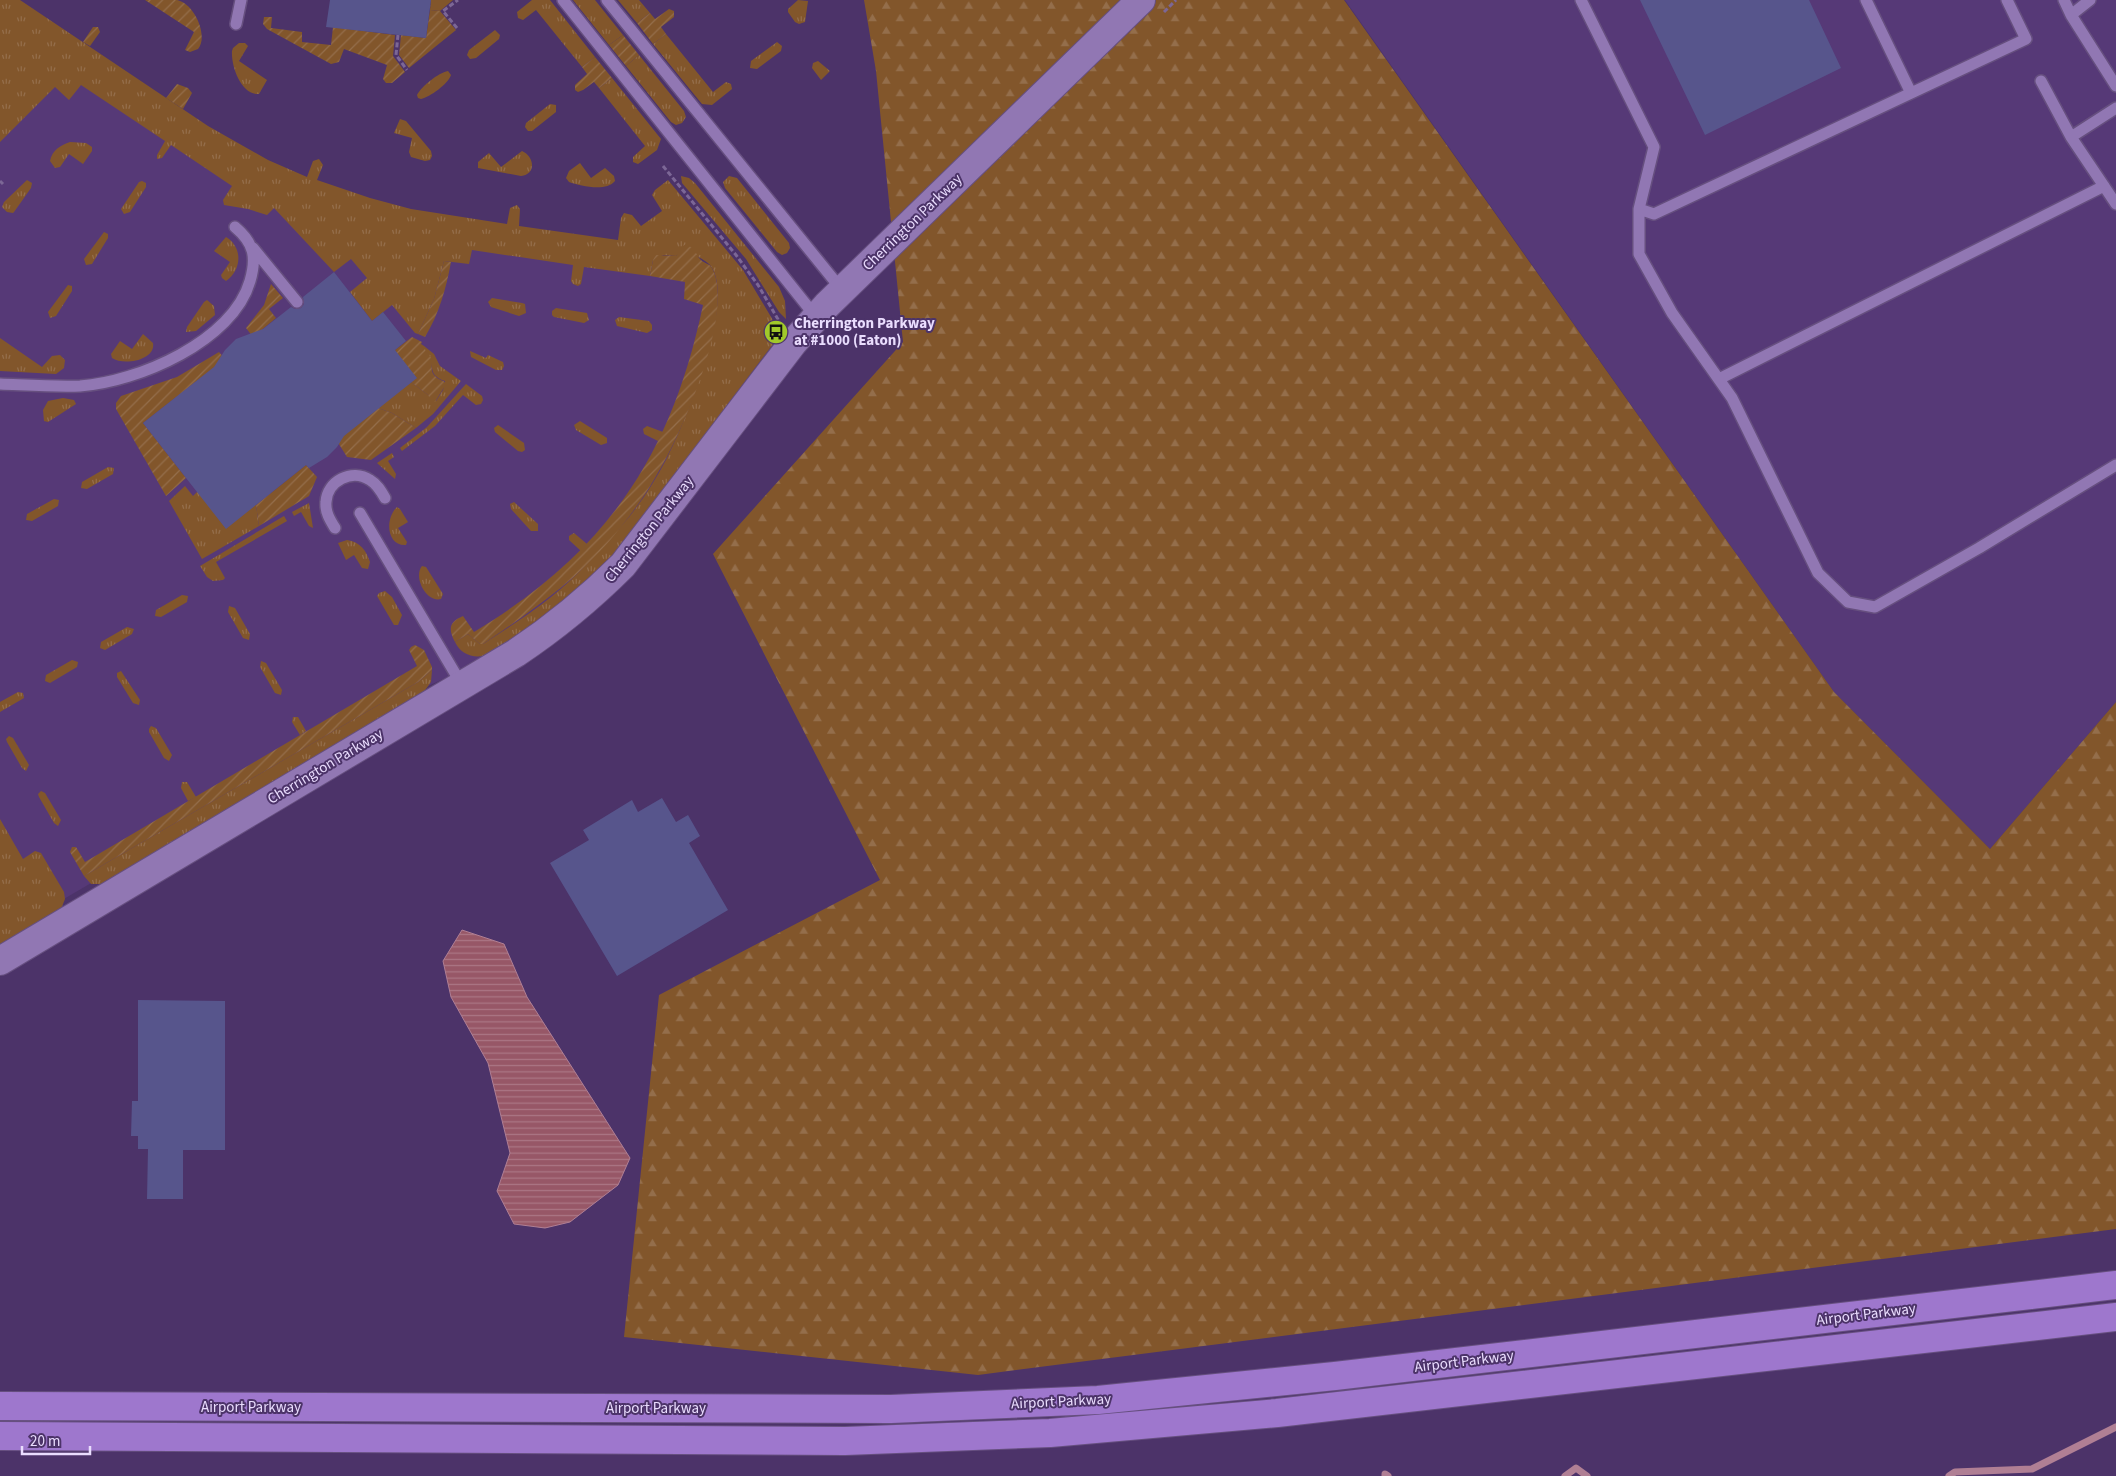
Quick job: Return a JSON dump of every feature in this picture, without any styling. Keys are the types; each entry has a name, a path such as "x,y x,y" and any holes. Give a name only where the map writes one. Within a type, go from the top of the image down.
{"highway":[{"name":"Airport Parkway","path":"0,1406 891,1409 1098,1400 1335,1376 2116,1285"},
{"name":"Airport Parkway","path":"0,1436 845,1440 1050,1433 1277,1413 2116,1317"},
{"path":"0,1442 245,1437"}],"street":[{"name":"Cherrington Parkway","path":"0,961 543,635 588,598 622,565 794,343 842,290 1152,7"}],"lane":[{"path":"236,24 241,0"},
{"path":"563,0 816,318"},
{"path":"606,0 842,290"},
{"path":"1581,0 1654,147 1639,209 1639,254 1672,313 1732,398 1818,573 1848,602 1875,606 1979,548 2116,465"},
{"path":"1866,0 1911,93"},
{"path":"1639,209 1654,214 2026,39 2007,0"},
{"path":"2064,0 2071,15 2116,86"},
{"path":"2071,15 2090,0"},
{"path":"2041,81 2070,137 2116,204"},
{"path":"2070,137 2116,108"},
{"path":"1719,379 2104,186"},
{"path":"235,227 245,236 297,302"},
{"path":"0,384 82,386 133,374 189,350 213,334 239,306 251,280 254,263 253,248"},
{"path":"335,528 328,514 326,502 329,491 342,478 354,476 366,478 376,484 385,498"},
{"path":"360,513 462,685"}],"path":[{"path":"457,28 444,11 458,0"},
{"path":"1152,7 1176,0"},
{"path":"398,35 396,56 407,70"},
{"path":"663,166 736,255 758,285 780,322"}],"shaded area":[{"path":"1345,0 2116,0 2116,702 1990,849 1834,692"},
{"path":"0,24 277,185 728,276 680,456 528,641 430,685 33,917 0,862"},
{"path":"462,930 504,944 527,997 630,1158 618,1185 570,1222 545,1228 514,1224 497,1191 510,1153 488,1063 451,997 443,961"}],"green space":[{"path":"0,0 20,0 208,126 268,160 307,177 313,161 319,159 323,165 317,180 370,198 411,209 507,224 510,208 517,205 520,209 519,226 618,240 621,218 624,213 632,215 641,226 662,211 652,195 655,190 668,180 743,270 774,322 779,336 613,557 563,602 490,654 474,656 466,654 455,642 468,634 480,644 483,644 561,589 606,543 635,509 652,484 675,441 706,360 717,303 717,280 709,264 683,249 676,256 663,255 653,260 650,276 584,267 581,284 578,286 571,281 573,265 472,250 469,264 444,261 434,299 418,334 415,333 392,305 372,321 350,292 367,278 351,259 334,272 274,208 267,215 248,209 224,205 223,200 232,186 171,145 162,158 157,159 157,155 165,141 81,85 69,100 55,87 0,142"},
{"path":"145,0 177,0 189,7 194,13 201,29 201,43 198,49 190,52 185,50 194,32"},
{"path":"431,0 453,0 440,11 430,10"},
{"path":"532,0 550,0 595,57 582,67 536,10 523,20 518,18 517,12"},
{"path":"573,0 595,0 623,35 609,45"},
{"path":"618,0 639,0 650,13 637,23"},
{"path":"798,0 808,1 805,22 799,24 795,22 788,12 788,9"},
{"path":"864,0 1344,0 1834,692 1990,849 2116,702 2116,1229 978,1375 624,1337 659,995 880,880 713,554 903,342 876,71"},
{"path":"669,9 674,11 674,17 661,27 666,34 653,44 637,23 650,13 655,19"},
{"path":"430,10 440,11 456,30 409,68 399,55 401,35 426,38"},
{"path":"264,17 272,17 271,28 302,32 302,42 331,45 333,27 395,35 393,56 405,72 392,83 386,83 383,79 387,65 344,49 339,62 331,64 267,29 263,24"},
{"path":"93,27 98,27 100,32 90,46 83,42"},
{"path":"495,30 500,35 499,39 476,58 470,59 467,55 469,50"},
{"path":"666,34 713,92 726,82 731,84 732,89 712,105 702,104 653,44"},
{"path":"623,35 639,55 626,66 609,45"},
{"path":"777,42 782,46 781,51 757,69 750,68 751,61"},
{"path":"239,43 245,43 248,46 239,61 267,80 259,94 247,90 242,85 235,71 232,51"},
{"path":"639,55 684,111 686,117 682,123 676,125 671,122 626,66"},
{"path":"595,57 612,78 599,88 594,82 578,92 575,90 575,85 587,74 582,67"},
{"path":"818,61 830,71 821,80 812,68 813,63"},
{"path":"448,71 451,75 443,86 429,96 421,99 418,98 419,91 426,84"},
{"path":"612,78 661,139 657,150 638,164 633,162 633,157 645,146 599,88"},
{"path":"177,84 188,88 192,93 183,109 166,98"},
{"path":"550,104 556,105 556,112 532,131 528,131 525,127 526,123"},
{"path":"400,119 406,121 431,151 432,156 430,160 425,161 411,157 409,152 412,138 394,133"},
{"path":"70,142 86,143 92,147 92,151 83,164 69,154 60,167 55,168 50,161 53,154 60,146"},
{"path":"522,151 529,157 532,165 532,169 526,175 521,176 478,168 478,162 489,153 501,167"},
{"path":"580,163 591,178 605,168 614,176 615,181 600,187 569,182 566,178 569,171"},
{"path":"681,176 689,178 695,183 779,287 785,301 786,319 779,312 746,259 682,183"},
{"path":"729,176 737,178 789,243 790,248 787,253 782,255 777,252 725,188 723,182"},
{"path":"27,180 32,183 31,188 13,213 7,212 2,207 4,202"},
{"path":"139,182 146,183 146,187 130,212 124,214 121,209"},
{"path":"104,232 108,234 108,238 92,264 86,265 84,259"},
{"path":"226,237 232,241 238,252 238,265 226,281 221,275 230,262 214,251"},
{"path":"684,245 691,247 701,260 712,268 717,288 717,314 702,374 666,459 632,513 606,545 578,573 532,610 483,644 480,644 468,634 455,642 451,633 451,626 458,618 463,616 474,632 520,601 561,569 596,533 626,496 651,454 672,409 689,359 703,305 684,299 685,282 650,276 653,260 656,255 676,256"},
{"path":"444,261 451,262 447,282 438,310 425,337 418,334 434,299"},
{"path":"271,284 283,298 269,309 276,318 253,337 246,328 264,305"},
{"path":"68,285 72,286 72,291 56,316 50,318 48,312"},
{"path":"492,298 525,304 526,313 519,316 491,307 488,302"},
{"path":"207,300 214,306 215,315 196,331 186,332 187,327"},
{"path":"556,308 587,313 589,320 584,323 554,317 552,311"},
{"path":"619,317 649,321 652,325 652,330 647,333 617,326 615,320"},
{"path":"143,334 153,343 153,349 150,354 131,361 112,358 111,354 120,341 132,349"},
{"path":"412,337 422,342 421,344 432,361 433,373 446,384 435,402 432,402 428,395 411,382 395,350"},
{"path":"0,338 42,367 52,356 60,355 65,360 64,368 56,374 0,371"},
{"path":"424,346 434,354 440,366 461,381 433,414 416,428 392,413 378,408 411,382 436,401 443,390 445,381 435,375"},
{"path":"470,351 486,358 488,355 503,362 502,370 496,370 471,357"},
{"path":"219,352 225,359 143,423 186,478 166,496 116,409 116,403 121,396 177,377"},
{"path":"466,384 482,396 481,404 476,405 463,395 435,426 402,451 400,448 427,427"},
{"path":"63,398 74,400 76,404 48,422 44,421 43,410 48,401"},
{"path":"378,408 392,413 416,428 371,460 347,457 337,441"},
{"path":"580,421 607,438 607,443 601,445 576,430 574,425"},
{"path":"498,425 524,443 525,450 522,452 518,451 495,432 494,428"},
{"path":"647,426 663,432 658,441 644,434 643,429"},
{"path":"392,453 394,457 388,461 396,474 395,479 377,463"},
{"path":"306,465 317,477 309,496 259,526 256,505"},
{"path":"108,467 114,468 113,474 87,489 81,488 82,482"},
{"path":"185,486 193,496 197,492 256,505 259,526 202,559 169,501"},
{"path":"54,499 59,500 58,506 32,521 26,520 27,514"},
{"path":"514,502 538,524 538,531 531,531 511,509 510,504"},
{"path":"309,503 313,528 309,526 301,512 294,516 292,512"},
{"path":"397,507 408,522 398,528 407,542 406,545 394,541 389,530 393,512"},
{"path":"284,516 287,521 216,562 225,578 223,580 213,581 207,577 200,566"},
{"path":"574,533 587,544 581,551 569,540 569,536"},
{"path":"347,540 359,545 367,554 370,562 368,569 362,568 354,555 346,560 338,543"},
{"path":"422,566 426,567 443,594 441,599 430,597 422,588 419,576"},
{"path":"385,591 392,597 402,615 398,625 394,625 377,596"},
{"path":"182,595 188,596 187,602 161,617 155,616 156,610"},
{"path":"229,606 235,608 250,634 249,640 243,638 228,612"},
{"path":"127,627 134,629 132,634 105,650 100,648 101,642"},
{"path":"415,645 424,650 432,667 432,670 418,682 84,876 70,852 72,847 76,847 85,862 417,666 409,650"},
{"path":"72,660 78,662 77,667 50,683 45,681 46,675"},
{"path":"261,661 266,663 282,690 281,695 275,693 260,667"},
{"path":"432,670 431,682 423,693 103,884 91,884 84,876 418,682"},
{"path":"121,671 140,700 139,705 133,703 117,677 117,673"},
{"path":"18,692 23,693 24,698 0,712 0,702"},
{"path":"293,717 298,717 306,731 300,735 292,722"},
{"path":"151,726 156,728 172,755 169,761 164,758 149,732"},
{"path":"9,736 13,738 29,765 26,771 22,768 7,742 6,739"},
{"path":"182,782 187,782 196,797 188,801 181,788"},
{"path":"41,791 45,793 61,820 58,826 54,823 39,797 38,794"},
{"path":"0,819 23,859 35,851 41,853 64,892 65,899 61,909 0,946"}],"building":[{"path":"330,0 431,0 426,38 326,27"},
{"path":"1640,0 1809,0 1841,68 1705,135"},
{"path":"334,272 372,321 383,312 406,341 395,350 417,378 344,436 327,457 309,468 306,465 226,529 143,423 214,367 225,350 236,339 263,329 291,307 295,309 301,308 304,304 303,297"},
{"path":"662,798 676,822 688,815 700,836 689,843 728,910 617,976 550,863 589,840 583,830 632,800 638,812"},
{"path":"138,1000 225,1001 225,1150 183,1150 183,1199 147,1199 148,1149 138,1149 138,1136 131,1136 132,1101 138,1101"}],"waterway":[{"path":"1949,1476 1955,1472 2032,1469 2116,1427"},
{"path":"1565,1476 1576,1468 1587,1476"},
{"path":"1385,1476 1385,1474 1388,1476"}],"place":[{"name":"Cherrington Parkway at #1000 (Eaton)","path":"776,332"}]}
